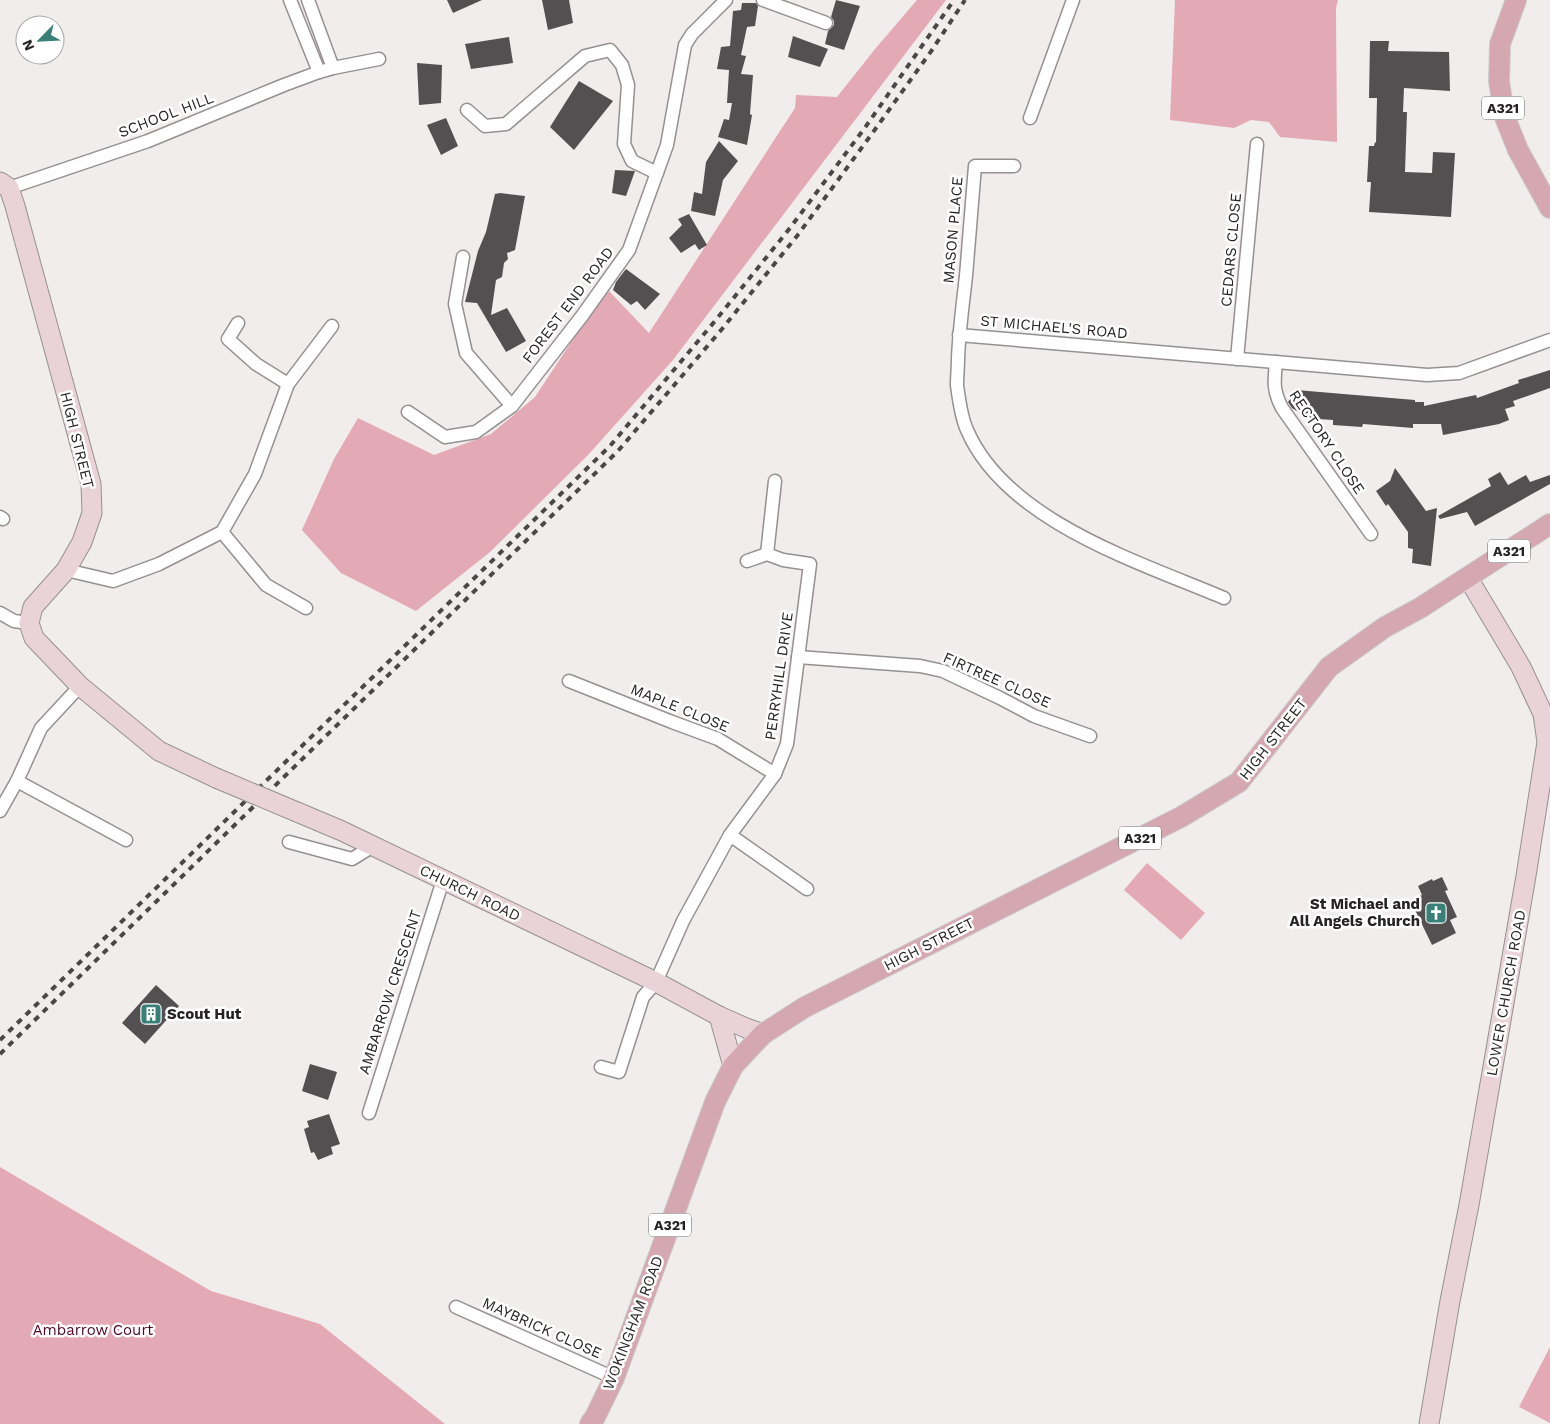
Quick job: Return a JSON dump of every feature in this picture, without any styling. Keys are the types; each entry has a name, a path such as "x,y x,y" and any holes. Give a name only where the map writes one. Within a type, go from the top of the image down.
{"main road":[{"name":"A321","path":"1516,0 1500,44 1499,82 1504,115 1518,150 1550,208"},
{"name":"HIGH STREET","path":"763,1034 805,1007 1181,817 1239,782 1329,667 1385,627 1420,608 1550,524"},
{"name":"WOKINGHAM ROAD","path":"590,1424 614,1378 715,1102 733,1066 763,1034"}],"street":[{"path":"290,0 320,72"},
{"path":"308,0 333,68"},
{"name":"FOREST END ROAD","path":"408,412 445,437 476,432 512,406 582,316 629,250 667,145 685,45 692,34 726,0"},
{"path":"763,0 826,23"},
{"path":"1030,118 1073,0"},
{"path":"467,110 485,126 506,124 585,56 610,50 622,65 628,85 624,144 632,161 657,173"},
{"name":"SCHOOL HILL","path":"4,185 148,141 320,72 379,59"},
{"name":"CEDARS CLOSE","path":"1237,359 1257,144"},
{"name":"MASON PLACE","path":"959,336 975,166 1014,166"},
{"name":"HIGH STREET","path":"4,185 29,254 91,484 92,513 82,542 66,570 33,607 29,623"},
{"path":"463,257 455,304 466,353 512,406"},
{"path":"238,323 228,339 256,364 288,384"},
{"path":"66,570 113,581 159,564 222,532 255,474 288,384 332,326"},
{"name":"ST MICHAEL'S ROAD","path":"1224,598 1109,550 1055,521 1025,500 994,473 980,454 966,429 957,384 959,336 1427,375 1458,373 1550,340"},
{"name":"RECTORY CLOSE","path":"1276,362 1274,383 1276,396 1282,408 1370,534"},
{"path":"747,561 766,554 775,481"},
{"path":"222,532 266,585 306,608"},
{"name":"PERRYHILL DRIVE","path":"600,1067 619,1072 643,997 656,982 683,921 730,835 775,774 788,744 810,564 783,560 766,554"},
{"name":"LOWER CHURCH ROAD","path":"1429,1424 1534,832 1547,742 1546,713 1468,578"},
{"path":"0,613 14,621 29,623 34,638 80,686 41,728 17,781 0,810"},
{"name":"FIRTREE CLOSE","path":"798,657 920,666 943,671 1034,716 1090,736"},
{"name":"MAPLE CLOSE","path":"569,681 718,738 775,774"},
{"name":"CHURCH ROAD","path":"80,686 159,752 373,846 656,982 719,1016 763,1034"},
{"path":"17,781 126,840"},
{"path":"730,835 807,890"},
{"path":"289,842 352,859 373,846"},
{"name":"AMBARROW CRESCENT","path":"369,1113 443,880"},
{"path":"719,1016 733,1066"},
{"name":"MAYBRICK CLOSE","path":"456,1307 614,1378"}],"green space":[{"path":"917,0 946,0 673,360 589,454 490,552 416,611 341,573 302,530 334,459 358,418 434,455 491,434 535,397 591,312 609,291 649,333 795,108 796,95 837,97"},
{"path":"1175,0 1338,0 1336,8 1337,142 1280,137 1269,122 1251,120 1234,128 1170,120"},
{"path":"1147,863 1205,913 1181,940 1124,890"},
{"name":"Ambarrow Court","path":"0,1167 211,1291 320,1324 445,1424 0,1424"},
{"path":"1550,1347 1550,1423 1519,1407"}],"building":[{"path":"447,0 482,0 453,13"},
{"path":"542,0 569,0 573,23 548,30"},
{"path":"836,0 860,6 844,50 825,44 828,31 834,25 831,17"},
{"path":"742,3 756,3 758,6 755,26 747,27 741,55 746,56 741,74 753,75 750,114 752,115 747,145 718,137 724,119 729,120 732,103 727,103 729,70 717,69 721,47 730,46 733,11 741,10"},
{"path":"793,36 828,49 820,67 788,57"},
{"path":"509,37 513,63 471,69 465,44"},
{"path":"1370,41 1389,41 1388,51 1449,52 1450,91 1404,88 1403,112 1407,112 1405,172 1432,173 1433,152 1455,153 1451,217 1369,212 1371,182 1367,182 1369,146 1374,146 1376,143 1377,98 1369,98"},
{"path":"417,63 442,65 441,103 419,105"},
{"path":"579,81 613,101 574,150 550,127"},
{"path":"446,118 458,146 441,155 427,125"},
{"path":"719,141 738,161 723,180 715,216 691,211 694,192 702,194 706,162"},
{"path":"615,170 635,171 626,196 612,193"},
{"path":"495,194 525,196 515,250 507,253 508,259 504,263 502,277 496,280 491,315 507,308 526,341 506,352 477,303 465,302"},
{"path":"689,214 707,245 699,250 695,244 681,253 669,238 682,225 678,219"},
{"path":"626,269 660,294 645,310 637,301 631,305 613,290 616,282"},
{"path":"1550,370 1550,388 1513,401 1515,406 1505,409 1509,420 1499,424 1443,435 1441,424 1413,424 1413,428 1363,424 1362,427 1333,425 1333,420 1303,418 1303,415 1292,408 1288,402 1296,390 1415,400 1415,402 1424,402 1424,406 1476,395 1477,398 1519,383 1518,380"},
{"path":"1395,468 1426,511 1437,508 1431,566 1412,563 1413,549 1408,548 1408,532 1376,491 1390,481"},
{"path":"1500,472 1508,485 1526,475 1530,482 1550,475 1550,484 1475,526 1467,512 1440,519 1438,516 1491,486 1488,479"},
{"name":"St Michael and All Angels Church","path":"1442,877 1448,890 1445,891 1457,917 1450,920 1456,933 1432,945 1415,910 1418,907 1414,899 1422,895 1418,886 1432,879 1433,881"},
{"name":"Scout Hut","path":"156,985 179,1006 145,1044 122,1023"},
{"path":"310,1064 337,1072 328,1100 302,1091"},
{"path":"329,1114 340,1144 331,1147 333,1154 318,1160 314,1152 311,1153 304,1129 309,1127 307,1121"}],"railway":[{"path":"0,1040 610,446 790,228 864,129 954,0"},
{"path":"0,1054 618,451 722,329 797,236 932,50 965,0"}],"place":[{"name":"St Michael and All Angels Church","path":"1436,913"},
{"name":"Scout Hut","path":"151,1014"}]}
